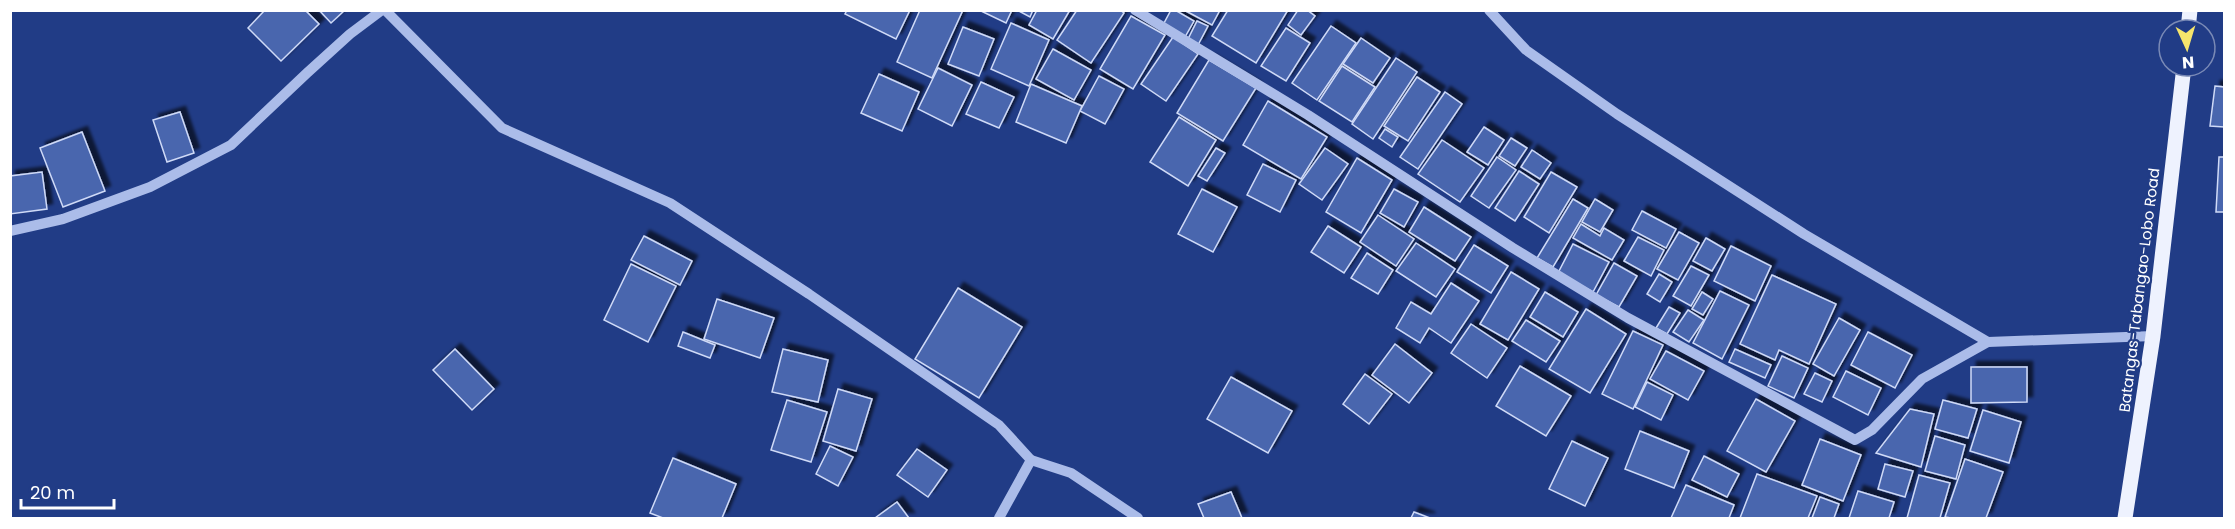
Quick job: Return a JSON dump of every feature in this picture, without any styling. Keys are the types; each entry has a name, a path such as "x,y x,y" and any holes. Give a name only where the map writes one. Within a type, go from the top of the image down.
{"main road":[{"name":"Batangas-Tabangao-Lobo Road","path":"2125,519 2154,336 2183,78"}],"street":[{"path":"10,231 63,219 150,187 231,145 350,34 383,10 502,128 670,203 809,294 999,425 1031,460 1071,473 1138,519"},
{"path":"1135,10 1308,115 1513,248 1628,318 1855,440 1872,430 1922,379 1988,342 2154,336"},
{"path":"1489,10 1526,50 1617,114 1804,234 1988,342"},
{"path":"999,519 1031,460"}],"building":[{"path":"265,10 305,10 319,24 281,61 248,28"},
{"path":"319,10 345,10 331,23"},
{"path":"847,10 910,10 896,39 845,14"},
{"path":"920,10 963,10 932,78 897,62"},
{"path":"979,10 1012,10 1006,23"},
{"path":"1017,10 1033,10 1030,17"},
{"path":"1037,10 1070,10 1053,39 1029,25"},
{"path":"1077,10 1120,10 1124,13 1091,63 1057,40"},
{"path":"1171,10 1194,21 1185,37 1163,25"},
{"path":"1184,10 1220,10 1212,25"},
{"path":"1228,10 1288,10 1256,63 1212,36"},
{"path":"1298,10 1307,10 1315,16 1301,35 1288,25"},
{"path":"1131,16 1165,35 1133,89 1100,69"},
{"path":"1197,21 1208,26 1198,45 1188,39"},
{"path":"1011,23 1049,40 1029,86 991,69"},
{"path":"1331,26 1356,43 1317,100 1292,83"},
{"path":"963,27 994,39 979,76 948,64"},
{"path":"1286,28 1310,43 1286,81 1261,66"},
{"path":"1173,37 1198,54 1166,101 1141,84"},
{"path":"1361,38 1390,58 1373,83 1343,64"},
{"path":"1053,49 1091,70 1074,100 1036,79"},
{"path":"1396,58 1417,72 1373,139 1352,124"},
{"path":"1209,60 1256,88 1223,141 1177,113"},
{"path":"1342,66 1375,87 1352,122 1319,101"},
{"path":"938,68 972,85 952,126 918,109"},
{"path":"879,74 919,92 902,131 861,113"},
{"path":"1099,76 1124,89 1105,124 1080,111"},
{"path":"1417,77 1440,92 1408,141 1384,126"},
{"path":"981,82 1014,97 999,128 966,114"},
{"path":"1031,84 1082,106 1066,143 1016,122"},
{"path":"2215,86 2224,87 2224,127 2210,126"},
{"path":"1445,92 1462,104 1418,169 1400,157"},
{"path":"1268,101 1327,137 1301,179 1243,145"},
{"path":"180,112 194,153 167,162 153,120"},
{"path":"1179,117 1216,140 1188,186 1150,162"},
{"path":"1484,127 1504,140 1488,165 1467,152"},
{"path":"1385,129 1398,137 1392,147 1379,138"},
{"path":"82,132 105,191 63,207 40,148"},
{"path":"1511,138 1527,148 1515,166 1499,156"},
{"path":"1442,140 1484,168 1460,202 1418,174"},
{"path":"1216,148 1225,153 1207,181 1198,176"},
{"path":"1325,148 1348,164 1322,200 1299,184"},
{"path":"1532,150 1551,163 1540,179 1521,167"},
{"path":"1497,157 1516,170 1489,208 1471,196"},
{"path":"2219,157 2224,157 2224,212 2216,212"},
{"path":"1357,158 1392,180 1361,233 1326,212"},
{"path":"1263,164 1296,180 1280,212 1247,195"},
{"path":"1519,171 1539,184 1515,221 1495,208"},
{"path":"42,172 47,209 10,214 10,176"},
{"path":"1551,172 1577,187 1549,233 1524,217"},
{"path":"1202,189 1237,207 1213,252 1178,234"},
{"path":"1394,189 1418,202 1404,227 1380,213"},
{"path":"1573,199 1588,208 1553,267 1537,258"},
{"path":"1595,199 1613,210 1600,232 1582,222"},
{"path":"1424,207 1471,237 1455,261 1409,232"},
{"path":"1642,211 1676,229 1666,248 1632,230"},
{"path":"1378,215 1414,239 1396,266 1360,242"},
{"path":"1581,224 1600,236 1604,228 1624,240 1612,260 1573,238"},
{"path":"1328,226 1361,247 1344,273 1311,252"},
{"path":"1679,232 1699,243 1678,280 1657,269"},
{"path":"644,236 692,261 680,285 631,260"},
{"path":"1638,237 1664,250 1651,276 1624,261"},
{"path":"1706,238 1725,249 1712,271 1693,261"},
{"path":"1416,243 1455,269 1436,297 1396,271"},
{"path":"1573,244 1609,262 1593,292 1558,273"},
{"path":"1474,245 1508,266 1491,293 1457,272"},
{"path":"1731,246 1771,266 1755,301 1714,281"},
{"path":"1367,253 1393,270 1378,294 1351,278"},
{"path":"1614,263 1637,276 1619,307 1596,295"},
{"path":"631,264 676,286 648,342 604,320"},
{"path":"1691,266 1709,275 1691,306 1673,296"},
{"path":"1511,272 1539,289 1508,340 1480,324"},
{"path":"1659,274 1672,282 1660,302 1647,294"},
{"path":"1772,275 1836,304 1809,364 1779,350 1775,360 1740,344"},
{"path":"1451,283 1479,301 1451,343 1429,328 1420,343 1396,328 1411,302 1431,314"},
{"path":"958,288 1022,327 979,398 915,359"},
{"path":"1720,291 1749,305 1722,359 1693,343"},
{"path":"1545,292 1578,312 1563,337 1530,317"},
{"path":"1702,292 1713,299 1703,315 1692,309"},
{"path":"717,299 774,318 760,358 704,339"},
{"path":"1669,307 1680,313 1667,334 1656,328"},
{"path":"1586,309 1626,334 1590,393 1549,369"},
{"path":"1688,310 1704,320 1689,342 1673,332"},
{"path":"1839,318 1860,330 1834,376 1813,364"},
{"path":"1526,320 1560,341 1546,362 1512,341"},
{"path":"1471,324 1507,348 1487,378 1451,353"},
{"path":"1633,331 1663,345 1633,409 1602,394"},
{"path":"683,332 715,345 710,358 678,346"},
{"path":"1868,332 1912,355 1895,388 1851,365"},
{"path":"1395,344 1432,373 1409,403 1372,375"},
{"path":"455,349 494,389 472,410 433,370"},
{"path":"783,349 828,360 818,402 772,392"},
{"path":"1735,349 1771,365 1765,378 1729,362"},
{"path":"1666,351 1704,371 1688,400 1650,379"},
{"path":"1782,356 1808,368 1794,398 1768,386"},
{"path":"1520,366 1571,396 1546,436 1496,406"},
{"path":"1971,367 2027,367 2027,402 1971,403"},
{"path":"1846,371 1881,388 1868,415 1833,397"},
{"path":"1815,373 1832,381 1822,402 1804,394"},
{"path":"1365,374 1392,394 1369,424 1343,404"},
{"path":"1231,377 1292,411 1268,453 1207,419"},
{"path":"1647,382 1673,395 1661,420 1635,407"},
{"path":"838,389 872,399 856,451 823,441"},
{"path":"1756,399 1795,421 1766,472 1727,451"},
{"path":"787,400 827,412 811,462 771,450"},
{"path":"1943,400 1977,409 1968,438 1935,429"},
{"path":"1910,409 1934,414 1921,467 1876,453"},
{"path":"1983,410 2021,422 2009,463 1970,451"},
{"path":"1640,431 1689,451 1674,488 1625,469"},
{"path":"1935,436 1965,445 1956,479 1925,471"},
{"path":"1820,439 1861,455 1843,501 1802,485"},
{"path":"1572,441 1608,458 1585,506 1549,489"},
{"path":"830,446 853,457 838,486 816,474"},
{"path":"917,449 947,470 928,497 897,475"},
{"path":"1704,456 1739,474 1727,497 1692,480"},
{"path":"673,458 736,484 722,518 663,518 650,513"},
{"path":"1965,459 2003,472 1986,518 1945,517"},
{"path":"1885,464 1913,471 1905,497 1878,489"},
{"path":"1757,474 1817,496 1808,518 1740,518"},
{"path":"1919,475 1950,483 1940,518 1907,518"},
{"path":"1686,485 1734,505 1729,518 1671,518"},
{"path":"1858,491 1894,502 1889,518 1849,518"},
{"path":"1231,492 1242,518 1204,518 1198,504"},
{"path":"1820,497 1839,504 1834,518 1812,518"},
{"path":"897,502 909,518 875,518"},
{"path":"1414,512 1430,518 1411,518"}]}
